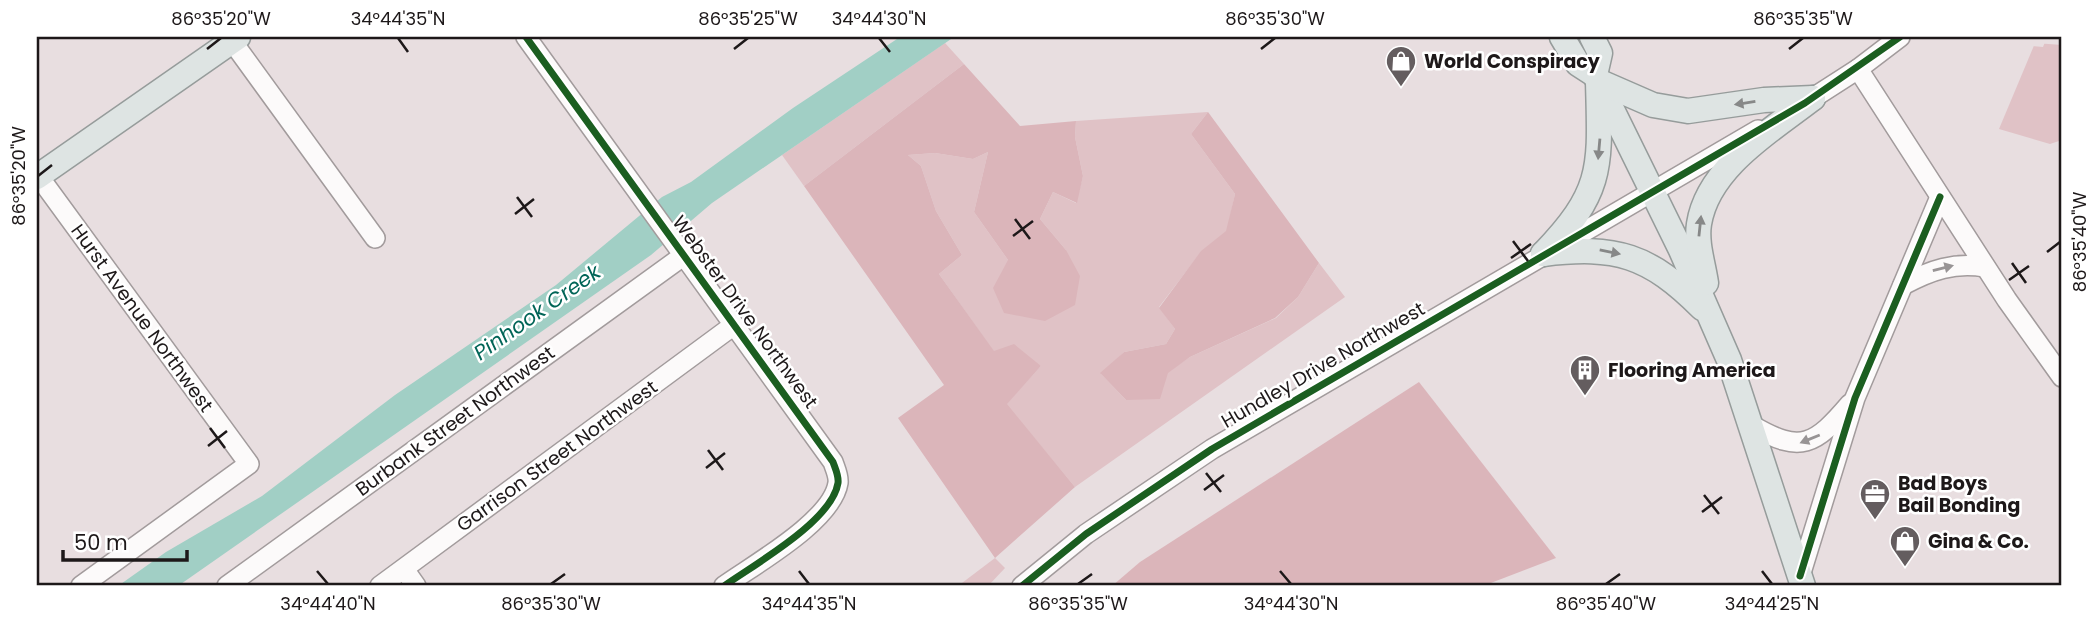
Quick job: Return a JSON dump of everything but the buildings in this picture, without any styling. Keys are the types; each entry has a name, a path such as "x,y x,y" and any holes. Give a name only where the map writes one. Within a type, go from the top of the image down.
{"main road":[{"path":"1562,37 1578,64 1597,78 1653,105 1688,111 1764,100 1813,98"},
{"path":"1543,254 1584,206 1594,182 1601,148 1597,78 1600,54 1591,37"},
{"path":"37,175 233,38"},
{"path":"1597,78 1653,190 1711,317 1753,426 1802,581"},
{"path":"1711,317 1699,243 1703,207 1726,170 1813,98"},
{"path":"1543,254 1576,250 1615,252 1662,273 1711,317"}],"street":[{"name":"Webster Drive Northwest","path":"526,37 833,462 839,481 831,501 813,522 724,586"},
{"path":"233,38 375,238"},
{"name":"Hundley Drive Northwest","path":"1022,586 1086,534 1212,449 1813,98 1899,38"},
{"path":"1857,69 1985,267 2062,377"},
{"name":"Hurst Avenue Northwest","path":"37,175 249,464 81,586"},
{"path":"1802,581 1856,398 1940,197"},
{"name":"Burbank Street Northwest","path":"227,586 683,256"},
{"path":"1903,285 1952,265 1985,267"},
{"name":"Garrison Street Northwest","path":"380,586 734,325"},
{"path":"1753,426 1783,442 1803,443 1828,428 1856,398"},
{"path":"404,569 416,586"}],"shaded area":[{"path":"945,43 964,64 804,186 782,155"},
{"path":"2035,43 2062,45 2062,140 2050,144 1999,129"},
{"path":"964,64 1020,126 1076,121 1075,137 1083,176 1077,203 1053,192 1040,219 1066,250 1080,276 1075,305 1045,321 1004,313 993,288 1008,260 974,212 988,152 973,159 935,153 908,155 921,166 936,211 962,255 939,274 994,351 1014,344 1041,366 1007,404 1075,487 995,558 898,418 944,385 804,186"},
{"path":"1208,112 1191,134 1235,194 1227,231 1201,252 1159,307 1175,329 1166,344 1124,352 1101,374 1126,400 1190,357 1276,318 1298,297 1319,263 1345,297 1075,487 1006,404 1041,366 994,352 939,274 962,255 936,211 921,166 908,155 935,153 973,159 988,152 974,212 1008,260 1066,250 1040,219 1053,192 1076,203 1083,176 1075,137 1076,121"},
{"path":"1208,112 1319,263 1298,297 1275,318 1190,357 1168,373 1160,399 1126,400 1100,373 1124,352 1166,344 1175,329 1159,308 1201,251 1226,231 1235,194 1191,134"},
{"path":"1419,382 1556,558 1483,586 1112,586 1140,562"},
{"path":"995,558 1005,568 988,586 958,586"}],"water":[{"name":"Pinhook Creek","path":"900,37 954,37 712,203 651,255 178,586 118,586 166,552 262,496 395,395 556,285 662,197 691,182 793,108"}],"pier":[{"path":"2003,37 2047,37 2043,47 2001,43"}],"cycle path":[{"path":"526,37 836,469 838,483 833,497 822,512 772,554 724,586"},
{"path":"1022,586 1086,534 1212,449 1805,103 1900,37"},
{"path":"1800,576 1855,398 1940,197"}],"place":[{"name":"World Conspiracy","path":"1401,88"},
{"name":"Flooring America","path":"1585,397"},
{"name":"Bad Boys Bail Bonding","path":"1875,521"},
{"name":"Gina & Co.","path":"1905,568"}]}
